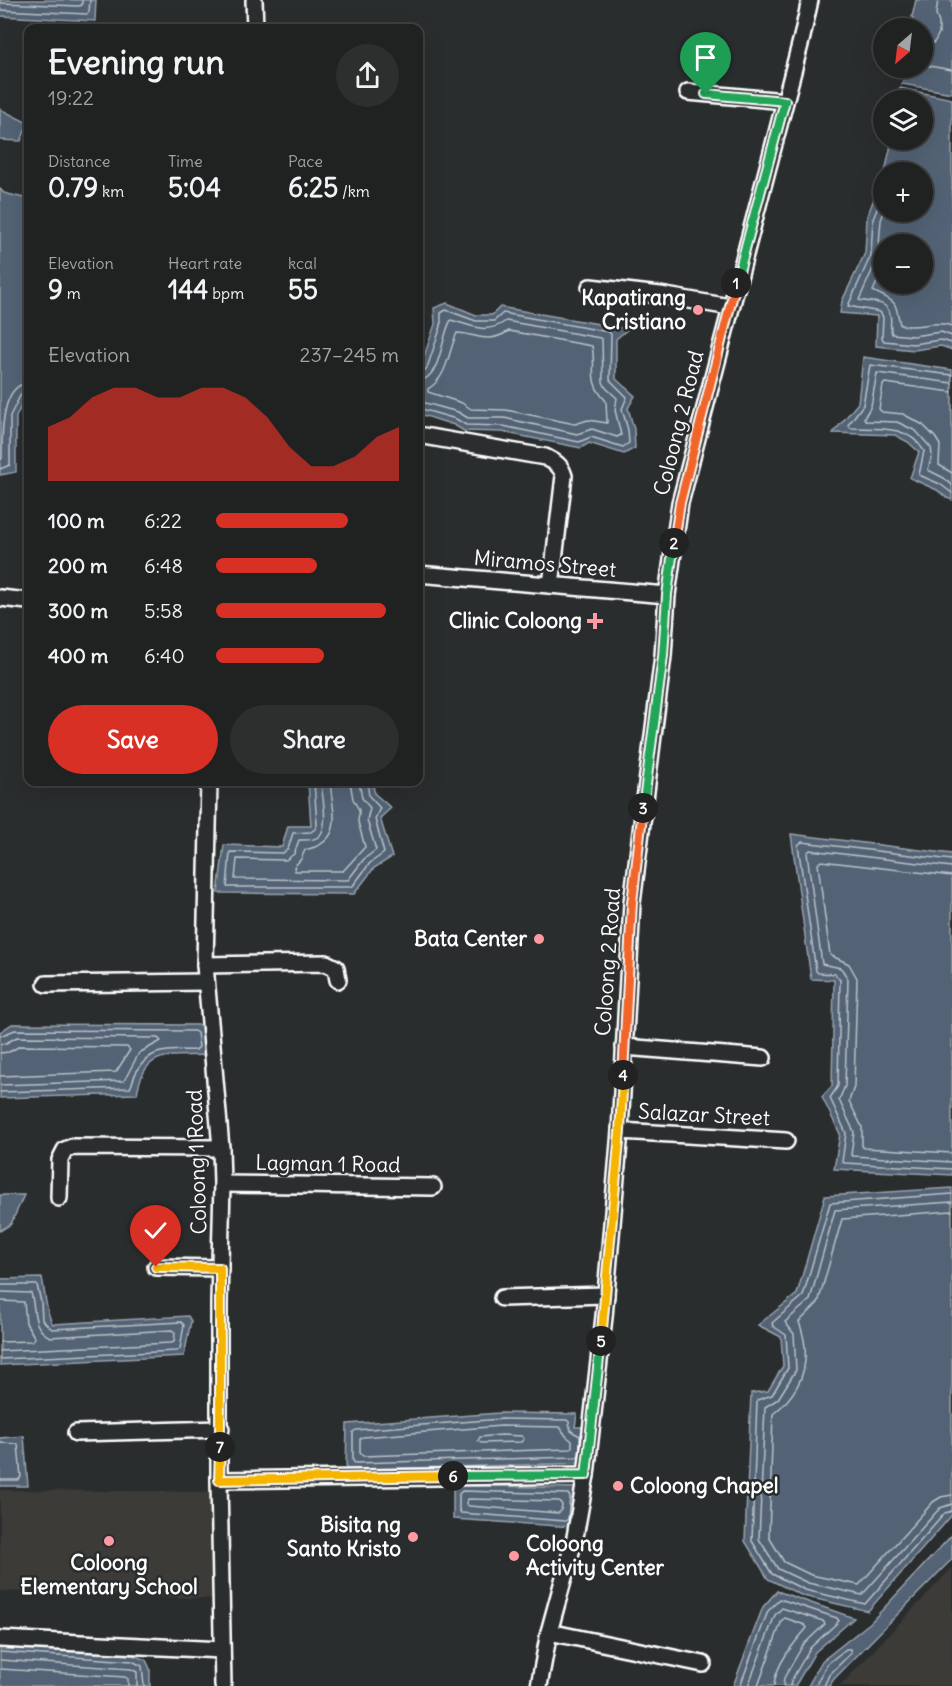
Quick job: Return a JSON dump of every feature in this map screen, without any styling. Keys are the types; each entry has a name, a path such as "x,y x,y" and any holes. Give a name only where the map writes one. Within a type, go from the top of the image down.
{"street":[{"path":"254,0 255,24"},
{"name":"Coloong 2 Road","path":"539,1686 549,1632 575,1537 586,1475 606,1295 620,1131 632,903 663,656 667,595 680,503 810,0"},
{"path":"688,92 785,101"},
{"path":"590,287 660,295 730,307"},
{"path":"423,436 545,457 557,463 564,476 551,585"},
{"name":"Miramos Street","path":"423,574 667,595"},
{"path":"0,598 24,601"},
{"name":"Coloong 1 Road","path":"208,786 205,965 222,1184 219,1480 223,1686"},
{"path":"205,965 326,963 336,968 338,980"},
{"path":"46,984 207,982"},
{"path":"624,1047 763,1058"},
{"name":"Salazar Street","path":"620,1131 786,1141"},
{"path":"59,1198 60,1160 64,1150 72,1147 221,1148"},
{"name":"Lagman 1 Road","path":"222,1184 433,1187"},
{"path":"156,1267 220,1268"},
{"path":"502,1298 606,1295"},
{"path":"76,1433 220,1429"},
{"path":"219,1480 586,1475"},
{"path":"549,1632 704,1664"},
{"path":"0,1639 222,1650"}],"shaded area":[{"name":"Coloong Elementary School","path":"0,1490 217,1492 218,1599 0,1591"},
{"path":"952,1568 952,1686 840,1686"}],"water":[{"path":"0,0 96,0 95,21 0,16"},
{"path":"916,0 952,0 952,93 902,84 904,78 933,78 933,18 912,17"},
{"path":"933,95 952,99 952,350 941,346 914,350 876,346 877,316 840,313 842,301 865,253 867,217 873,201 873,222 933,222 933,162 887,162 890,150 933,150"},
{"path":"0,109 24,121 24,133 21,141 0,140"},
{"path":"0,189 4,193 24,198 24,400 16,417 16,472 0,475"},
{"path":"447,303 476,315 492,315 500,307 628,329 616,339 616,379 635,396 628,408 634,429 635,448 624,454 589,443 581,448 502,432 464,431 454,425 423,415 423,359 435,324 434,308"},
{"path":"863,357 952,370 952,500 937,490 910,478 919,452 908,442 895,435 833,433 858,403"},
{"path":"308,786 373,786 375,794 391,808 380,818 392,857 374,868 354,894 218,893 224,845 282,847 288,826 311,826"},
{"path":"791,834 952,854 952,1175 834,1169 840,1134 822,1097 832,1086 834,980 811,979"},
{"path":"12,1024 202,1025 206,1055 169,1056 152,1062 140,1079 137,1094 0,1098 0,1032"},
{"path":"952,1188 952,1515 868,1611 803,1596 768,1579 745,1541 751,1393 768,1391 783,1366 781,1337 758,1325 797,1294 825,1196"},
{"path":"0,1195 24,1195 11,1224 0,1231"},
{"path":"42,1278 47,1309 53,1324 188,1316 191,1321 184,1356 0,1365 0,1279"},
{"path":"500,1413 577,1414 575,1427 587,1427 585,1463 346,1470 347,1424"},
{"path":"24,1436 28,1486 0,1486 0,1438"},
{"path":"453,1485 577,1488 573,1527 453,1519"},
{"path":"952,1535 952,1559 829,1686 808,1686 822,1661 871,1622"},
{"path":"777,1591 854,1618 815,1652 795,1686 733,1686 763,1607"},
{"path":"0,1646 133,1655 146,1660 150,1669 150,1686 0,1686"}],"place":[{"name":"Kapatirang Cristiano","path":"698,310"},
{"name":"Clinic Coloong","path":"595,621"},
{"name":"Bata Center","path":"539,939"},
{"name":"Coloong Chapel","path":"618,1486"},
{"name":"Bisita ng Santo Kristo","path":"413,1537"},
{"name":"Coloong Elementary School","path":"109,1541"},
{"name":"Coloong Activity Center","path":"514,1556"}],"route":[{"path":"156,1267 220,1268 219,1480 586,1475 604,1317 620,1131 632,903 663,656 667,595 680,503 785,101 706,94"}]}
